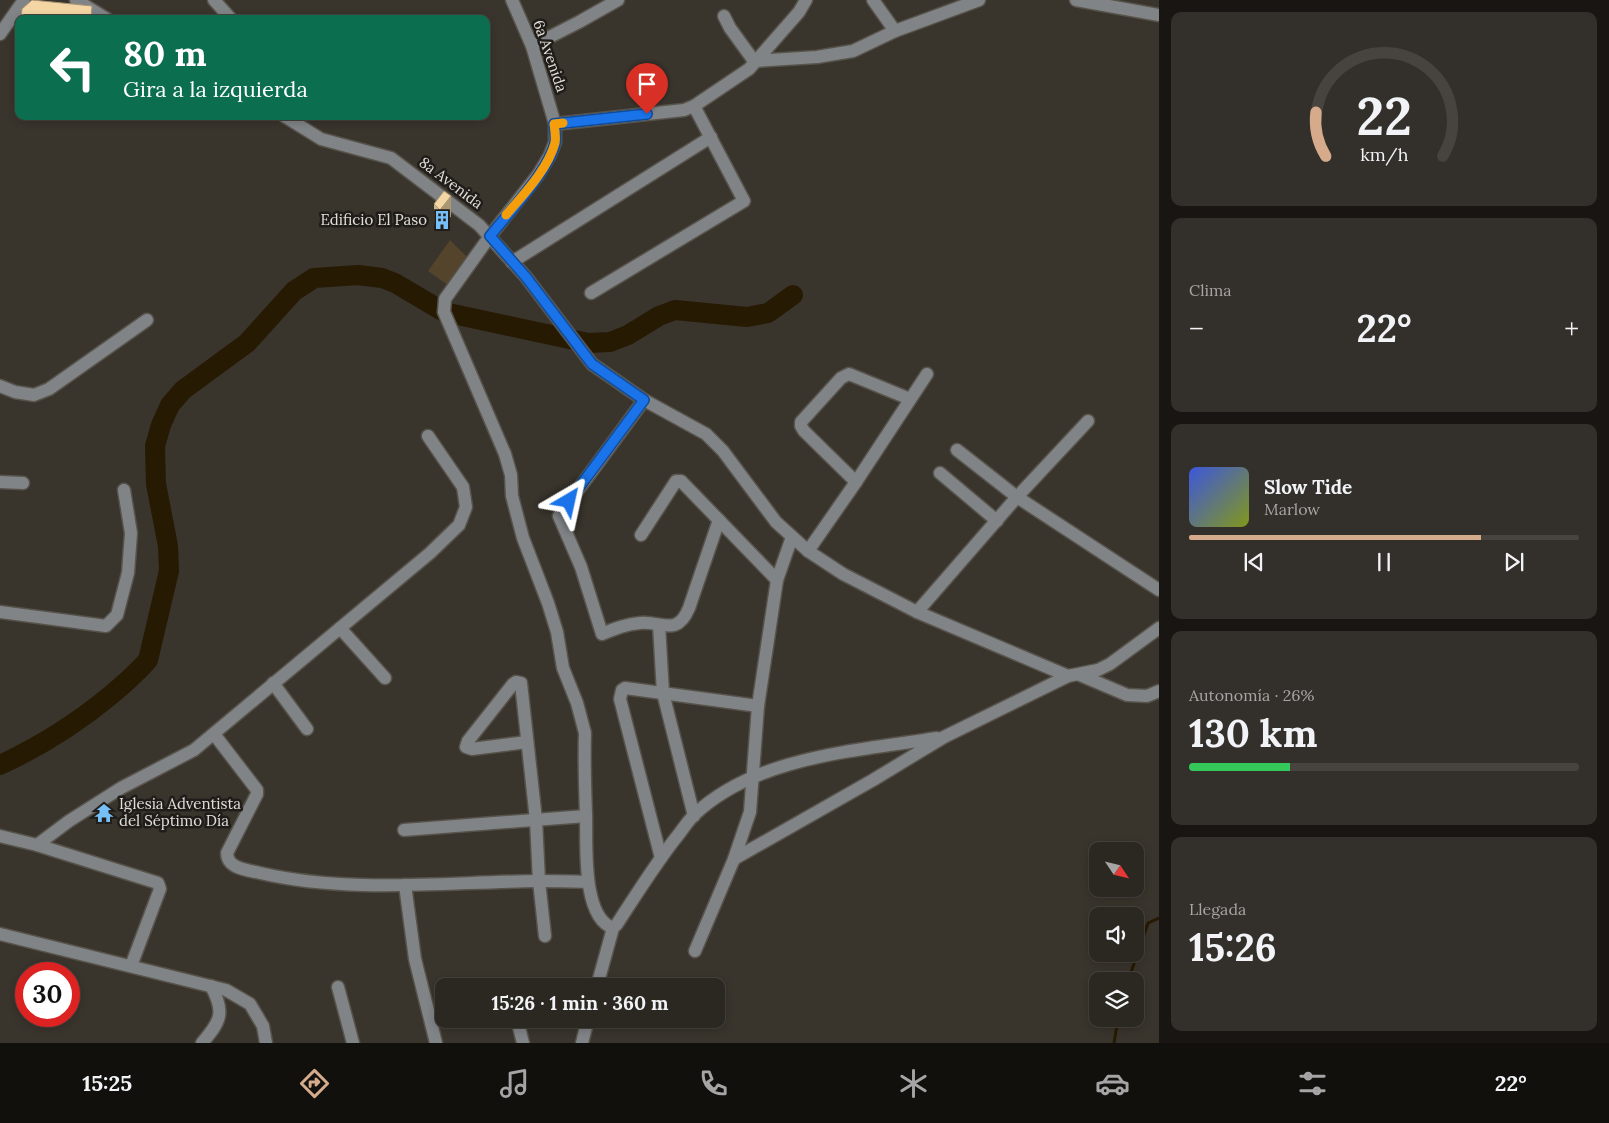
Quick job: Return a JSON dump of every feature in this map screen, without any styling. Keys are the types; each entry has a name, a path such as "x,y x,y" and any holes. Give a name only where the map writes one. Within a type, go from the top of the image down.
{"street":[{"path":"0,34 24,0"},
{"path":"76,0 100,15"},
{"path":"214,0 227,15"},
{"name":"6a Avenida","path":"512,0 532,46 554,124 555,142 550,155 538,175 490,236 445,299 444,312 505,454 511,475 512,496 523,538 548,604 557,632 563,668 582,719 585,734 585,836 588,882"},
{"path":"532,46 618,0"},
{"path":"554,124 684,110 694,106 749,68 799,12 806,0"},
{"path":"873,0 895,31"},
{"path":"754,61 817,57 853,51 895,31 979,0"},
{"path":"1076,0 1159,15"},
{"path":"724,16 730,28 754,61"},
{"path":"591,292 744,201 694,106"},
{"name":"8a Avenida","path":"290,120 321,139 391,158 479,225 526,277 592,364 644,400 706,434 723,451 776,522 808,551 843,574 917,612 1074,675 1127,695 1147,696 1159,691"},
{"path":"512,262 711,137"},
{"path":"0,386 15,392 34,395 49,389 147,320"},
{"path":"856,482 804,430 801,422 841,378 848,374 910,399"},
{"path":"808,551 856,482 926,374"},
{"path":"644,400 559,516 581,566 602,634 624,625 639,623 674,626 682,621 719,520"},
{"path":"917,612 1017,497 1088,421"},
{"path":"37,845 69,821 121,788 194,750 430,553 459,525 466,507 463,487 428,436"},
{"path":"956,450 1017,497 1159,590"},
{"path":"940,473 997,521"},
{"path":"641,535 676,481 681,481 777,580"},
{"path":"0,482 23,483"},
{"path":"0,612 106,626 117,615 128,573 131,533 124,490"},
{"path":"695,951 734,859 750,812 758,706 777,580 792,537"},
{"path":"660,625 663,693 694,816"},
{"path":"340,628 385,678"},
{"path":"734,859 873,780 944,737 1074,675 1098,670 1110,664 1159,628"},
{"path":"526,742 472,749 466,747 468,741 512,684 516,682 521,683 536,820 539,881 545,936"},
{"path":"273,683 306,729"},
{"path":"661,858 620,693 625,688 758,706"},
{"path":"214,734 257,790 257,794 227,853 233,864 241,869 291,880 343,884 405,885 539,881 588,882 598,916 612,928"},
{"path":"599,978 612,928 617,924 661,858 694,816 724,793 752,779 810,758 944,737"},
{"path":"404,830 586,816"},
{"path":"0,836 37,845 158,883 160,888 130,966"},
{"path":"405,885 416,959 436,1043"},
{"path":"0,934 226,990 250,1004 263,1026 266,1043"},
{"path":"202,1043 215,1028 220,1014 219,1000 212,986"},
{"path":"338,987 353,1043"},
{"path":"519,1028 523,1043"},
{"path":"582,1043 586,1028"}],"shaded area":[{"path":"450,240 467,257 449,286 428,271"}],"building":[{"path":"32,0 92,6 91,15 21,15 22,9"},
{"path":"444,191 451,196 440,210 434,204"}],"waterway":[{"path":"0,765 44,742 85,716 126,683 148,660 169,571 168,546 156,484 155,446 161,425 170,405 183,390 247,343 294,291 314,278 358,275 382,278 395,283 444,312 588,343 610,342 628,335 659,316 675,310 747,317 768,313 793,295"},
{"path":"1131,972 1148,923 1159,918"},
{"path":"1114,1043 1117,1027"}],"slow traffic":[{"path":"506,215 538,175 550,155 555,142 554,124 563,123"}],"place":[{"name":"Edificio El Paso","path":"442,220"},
{"name":"Iglesia Adventista del Séptimo Día","path":"104,813"}],"route":[{"path":"569,501 644,400 592,364 526,277 490,236 538,175 550,155 555,142 554,124 647,114"}]}
